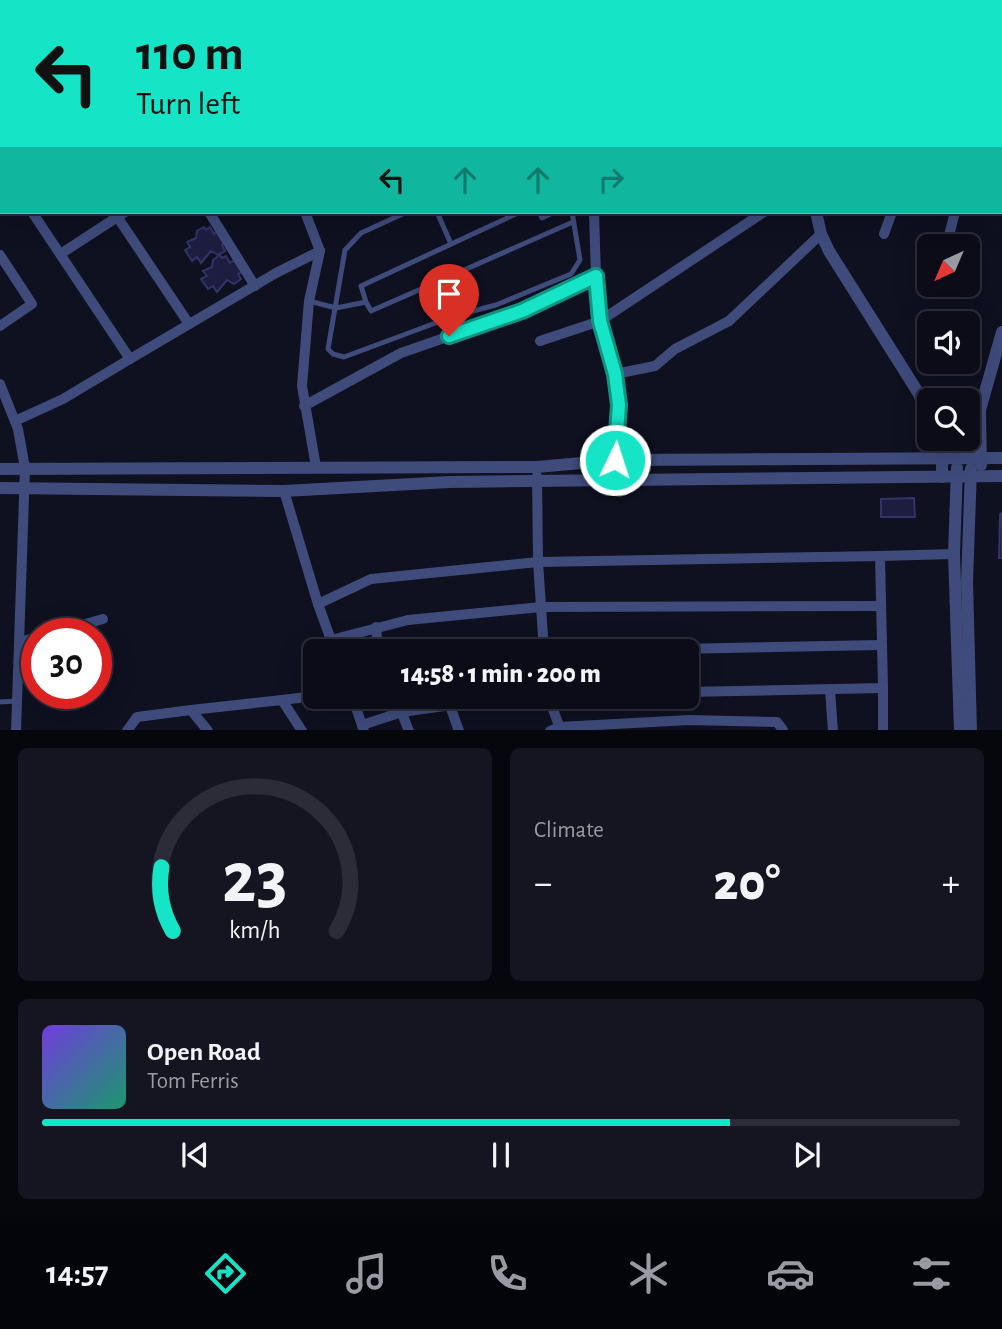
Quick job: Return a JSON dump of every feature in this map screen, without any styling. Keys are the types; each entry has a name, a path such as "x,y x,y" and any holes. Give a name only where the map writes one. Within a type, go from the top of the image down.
{"street":[{"path":"33,214 62,253 130,359"},
{"path":"62,253 117,214"},
{"path":"119,214 189,324"},
{"path":"210,214 255,286"},
{"path":"306,214 320,251 309,301 302,386 316,467"},
{"path":"594,214 600,321 615,374 619,405 615,460"},
{"path":"540,341 600,321 761,214"},
{"path":"816,214 821,234 917,391"},
{"path":"884,234 891,214"},
{"path":"950,234 955,214"},
{"path":"615,374 655,366 676,349 729,321 821,234"},
{"path":"15,421 63,399 189,324 320,251"},
{"path":"0,255 32,304 0,326"},
{"path":"304,406 401,353 522,311 596,276"},
{"path":"971,730 967,558 981,410 1002,332"},
{"path":"0,384 15,421 25,468 16,730"},
{"path":"940,451 942,477"},
{"path":"957,457 954,554 960,730"},
{"path":"0,470 537,467 615,460 1002,458"},
{"path":"537,467 537,562 543,639"},
{"path":"0,488 161,492 284,491 449,482 537,484 1002,476"},
{"path":"284,491 317,604 331,639"},
{"path":"317,604 371,579 537,562 954,554"},
{"path":"880,556 883,730"},
{"path":"347,639 376,627 408,620 541,607 879,606"},
{"path":"376,627 378,639"},
{"path":"699,649 880,645"},
{"path":"699,692 883,688"},
{"path":"830,690 833,730"},
{"path":"127,730 137,718 303,697"},
{"path":"282,700 302,730"},
{"path":"356,709 363,728 402,712 426,709"},
{"path":"401,709 409,730"},
{"path":"451,709 459,730"},
{"path":"551,709 556,729 605,728 688,720 777,723 783,730"},
{"path":"191,710 208,730"}],"lane":[{"path":"403,214 350,241 345,250 328,349 333,354 344,357 457,315 496,305 571,274 580,260 572,214"},
{"path":"438,214 451,244"},
{"path":"516,214 361,286 371,311 573,222"},
{"path":"540,215 548,233"},
{"path":"443,279 457,315"},
{"path":"309,301 336,308 366,302"},
{"path":"0,702 16,701"}],"building":[{"path":"204,227 206,230 210,227 214,234 218,231 226,243 222,245 225,251 218,255 211,251 201,263 197,257 192,261 185,250 190,247 187,242 196,238 197,231"},
{"path":"220,255 222,258 226,256 230,263 234,260 242,272 238,274 241,279 234,284 227,280 217,292 213,286 208,289 201,279 207,276 203,271 212,267 213,260"},
{"path":"914,498 915,517 881,517 881,499"},
{"path":"1002,513 1002,558 999,558 1000,514"}],"route":[{"path":"449,336 522,311 596,276 600,321 615,374 619,405 615,460"}]}
